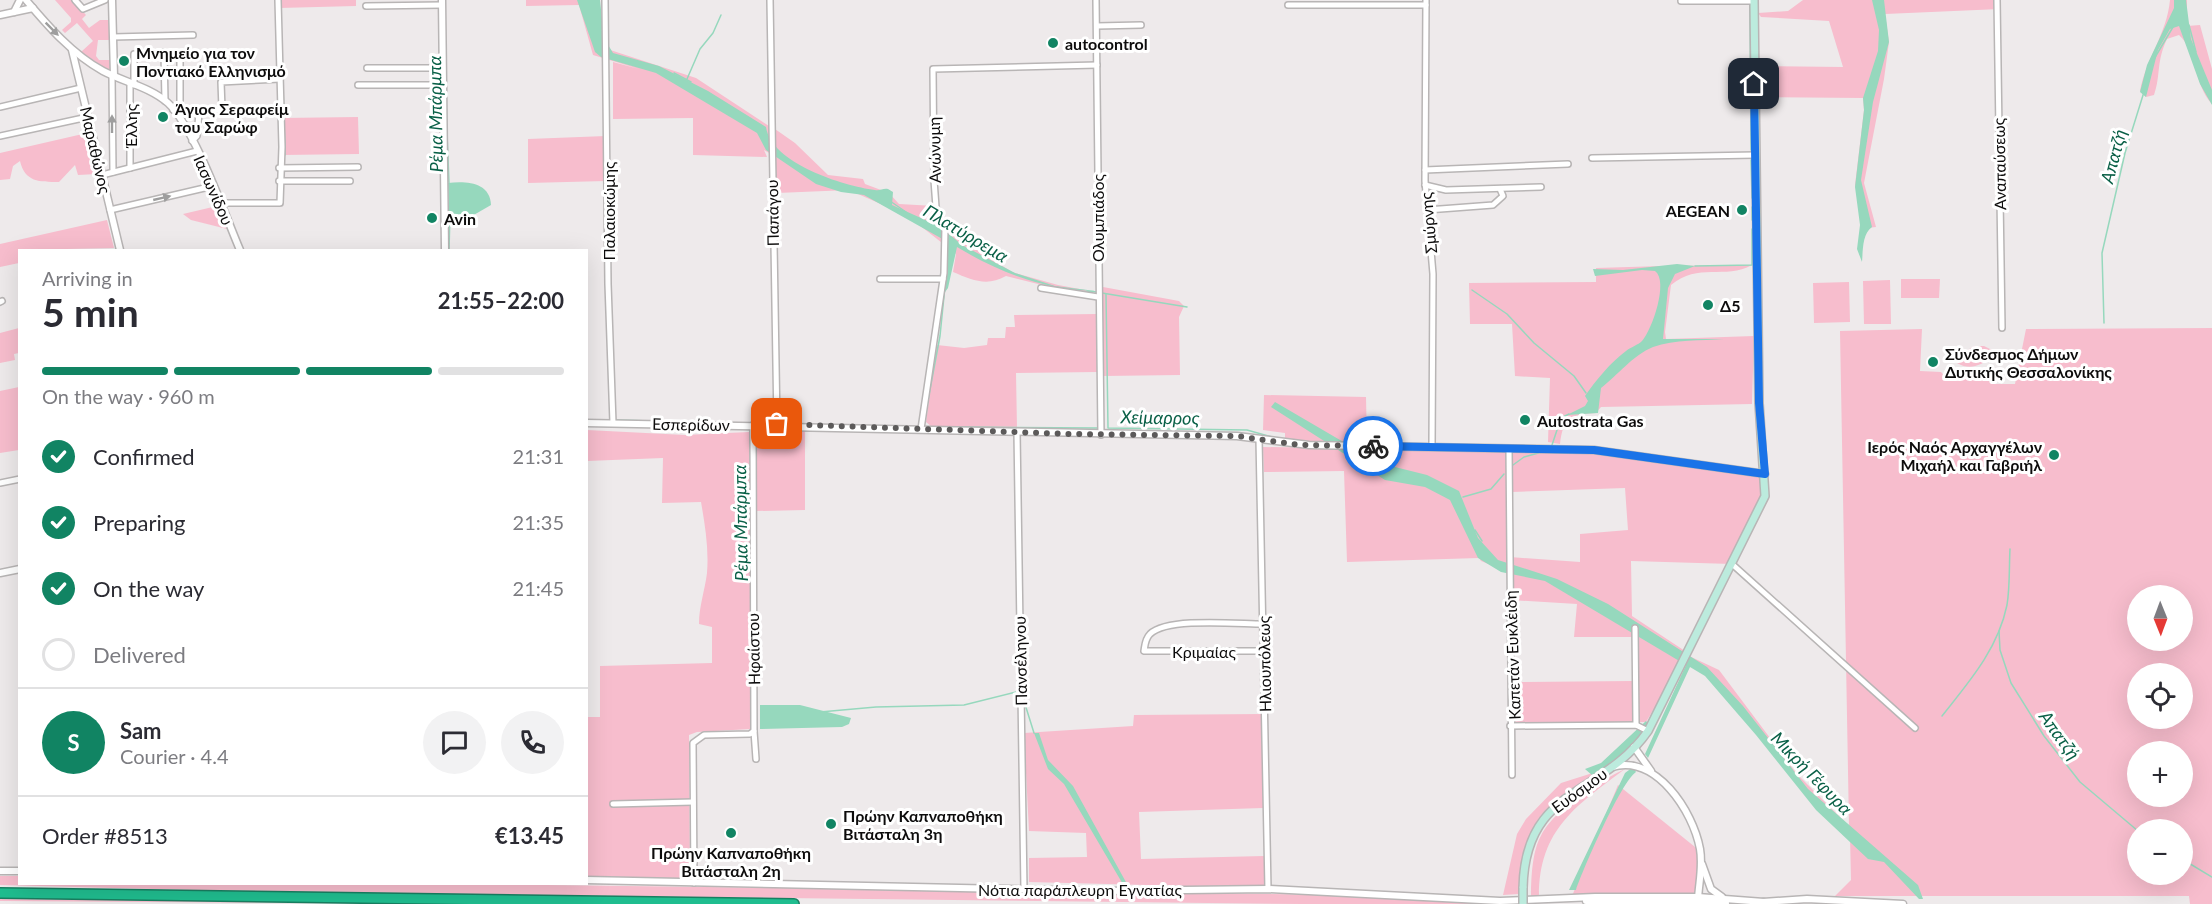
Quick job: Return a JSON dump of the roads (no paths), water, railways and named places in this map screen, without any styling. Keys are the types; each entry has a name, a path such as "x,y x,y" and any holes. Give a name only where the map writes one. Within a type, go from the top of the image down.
{"highway":[{"path":"0,892 794,904"}],"main road":[{"path":"1732,564 1765,496 1759,403 1754,0"},
{"name":"Ευόσμου","path":"1523,904 1527,852 1540,823 1558,803 1632,749 1648,731 1732,564"}],"street":[{"path":"14,12 20,0"},
{"name":"Ιασωνίδου","path":"26,0 72,49 86,60 165,101 173,110 197,151 240,249"},
{"path":"75,0 83,9 105,0"},
{"path":"112,0 112,172"},
{"path":"220,203 279,203 278,0"},
{"name":"Παλαιοκώμης","path":"605,0 608,284 613,423"},
{"name":"Παπάγου","path":"770,0 777,426"},
{"name":"Ολυμπιάδος","path":"1096,0 1101,435"},
{"path":"1681,1 1754,0"},
{"name":"Αναπαύσεως","path":"1997,0 2002,328"},
{"path":"366,6 442,2 445,249"},
{"path":"1288,5 1426,2"},
{"name":"Σμύρνης","path":"1426,2 1425,185 1433,274 1432,446"},
{"path":"0,15 33,8"},
{"path":"1097,26 1141,25"},
{"path":"112,37 193,35"},
{"name":"Μαραθώνος","path":"72,49 120,249"},
{"path":"164,52 165,101"},
{"path":"173,110 180,102 180,53"},
{"name":"Έλλης","path":"130,168 134,54"},
{"path":"76,67 79,62 86,60"},
{"name":"Ανώνυμη","path":"921,429 944,279 945,228 935,205 933,69 1097,64"},
{"path":"367,68 442,68"},
{"path":"192,141 197,136 199,113 222,109 221,82 280,79"},
{"path":"358,85 442,85"},
{"path":"0,107 81,88"},
{"path":"0,136 88,117"},
{"path":"102,175 197,151"},
{"path":"1592,158 1755,155"},
{"path":"1425,170 1568,164"},
{"path":"279,168 358,167"},
{"path":"279,181 350,181"},
{"path":"1425,185 1434,189 1541,187"},
{"path":"110,210 213,186"},
{"path":"1427,210 1493,205 1503,196 1500,189"},
{"path":"880,279 944,279"},
{"path":"1041,288 1098,297"},
{"name":"Εσπερίδων","path":"588,423 1237,436 1309,446 1594,450 1765,474"},
{"name":"Ηφαίστου","path":"753,425 756,759"},
{"name":"Πανσέληνου","path":"1017,432 1024,890"},
{"name":"Ηλιουπόλεως","path":"1259,439 1268,889"},
{"name":"Καπετάν Ευκλέιδη","path":"1509,448 1510,726 1636,725 1648,731"},
{"path":"0,483 18,479"},
{"path":"1732,564 1915,728"},
{"path":"0,573 18,568"},
{"name":"Κριμαίας","path":"1263,624 1173,625 1153,632 1146,642 1144,651 1264,651"},
{"path":"1635,628 1636,725"},
{"path":"1510,726 1512,775"},
{"path":"694,883 692,751 694,741 704,735 750,734 754,730"},
{"path":"1632,749 1641,766"},
{"path":"1632,749 1688,815 1698,838 1702,863 1714,893 1725,899"},
{"path":"1608,768 1630,764 1641,766 1651,772"},
{"path":"613,804 693,802"},
{"path":"1700,899 1702,863"},
{"path":"0,871 18,871"},
{"path":"1700,899 1706,874"},
{"name":"Νότια παράπλευρη Εγνατίας","path":"588,880 1024,890 1268,889 1500,901 1572,900 1595,897 1725,899 1764,902"},
{"name":"Νότια παράπλευρη Εγνατίας","path":"1700,899 1764,902 1807,899 1903,904"}],"waterway":[{"path":"1750,6 1751,150"},
{"path":"687,79 700,49 713,33 721,15"},
{"name":"Απατζή","path":"2189,25 2196,52"},
{"name":"Απατζή","path":"2154,59 2173,27"},
{"path":"282,51 285,155"},
{"name":"Ρέμα Μπάρμπα","path":"446,63 446,103"},
{"name":"Πλατύρρεμα","path":"674,73 691,82"},
{"name":"Απατζή","path":"2104,323 2102,253 2125,153 2144,92"},
{"name":"Ρέμα Μπάρμπα","path":"447,134 449,183"},
{"path":"1751,160 1752,198"},
{"name":"Πλατύρρεμα","path":"890,201 906,212"},
{"path":"1752,207 1752,220"},
{"name":"Ρέμα Μπάρμπα","path":"449,249 450,213"},
{"path":"1695,266 1752,265 1752,229"},
{"name":"Ρέμα Μπάρμπα","path":"928,400 940,336 945,286"},
{"path":"1472,290 1507,314 1534,343 1574,376 1586,393"},
{"name":"Πλατύρρεμα","path":"1087,291 1097,292"},
{"name":"Πλατύρρεμα","path":"1102,293 1187,307"},
{"name":"Χείμαρρος","path":"1106,294 1108,428 1247,430 1272,437"},
{"path":"1551,448 1561,418 1569,414"},
{"name":"Ρέμα Μπάρμπα","path":"614,420 691,422"},
{"path":"728,423 751,423"},
{"name":"Ρέμα Μπάρμπα","path":"755,423 775,424"},
{"name":"Ρέμα Μπάρμπα","path":"779,424 799,424"},
{"path":"956,427 1099,428"},
{"path":"1565,447 1590,447"},
{"path":"1513,465 1524,457 1542,452"},
{"path":"1463,497 1491,489 1504,474"},
{"name":"Μικρή Γέφυρα","path":"1475,530 1482,541"},
{"name":"Απατζή","path":"1942,716 1981,664 1997,636 2007,605 2010,549"},
{"name":"Απατζή","path":"1999,631 2000,650 2011,683 2044,736 2080,782 2127,822"},
{"name":"Ρέμα Μπάρμπα","path":"820,712 876,707 964,705 1020,691"},
{"name":"Ρέμα Μπάρμπα","path":"1024,701 1034,733"},
{"name":"Απατζή","path":"2193,866 2212,877"}],"place":[{"name":"autocontrol","path":"1053,43"},
{"name":"Μνημείο για τον Ποντιακό Ελληνισμό","path":"124,61"},
{"name":"Άγιος Σεραφείμ του Σαρώφ","path":"163,117"},
{"name":"AEGEAN","path":"1742,210"},
{"name":"Avin","path":"432,218"},
{"name":"Δ5","path":"1708,305"},
{"name":"Σύνδεσμος Δήμων Δυτικής Θεσσαλονίκης","path":"1933,362"},
{"name":"Autostrata Gas","path":"1525,420"},
{"name":"Ιερός Ναός Αρχαγγέλων Μιχαήλ και Γαβριήλ","path":"2054,455"},
{"name":"Πρώην Καπναποθήκη Βιτάσταλη 3η","path":"831,824"},
{"name":"Πρώην Καπναποθήκη Βιτάσταλη 2η","path":"731,833"}]}
